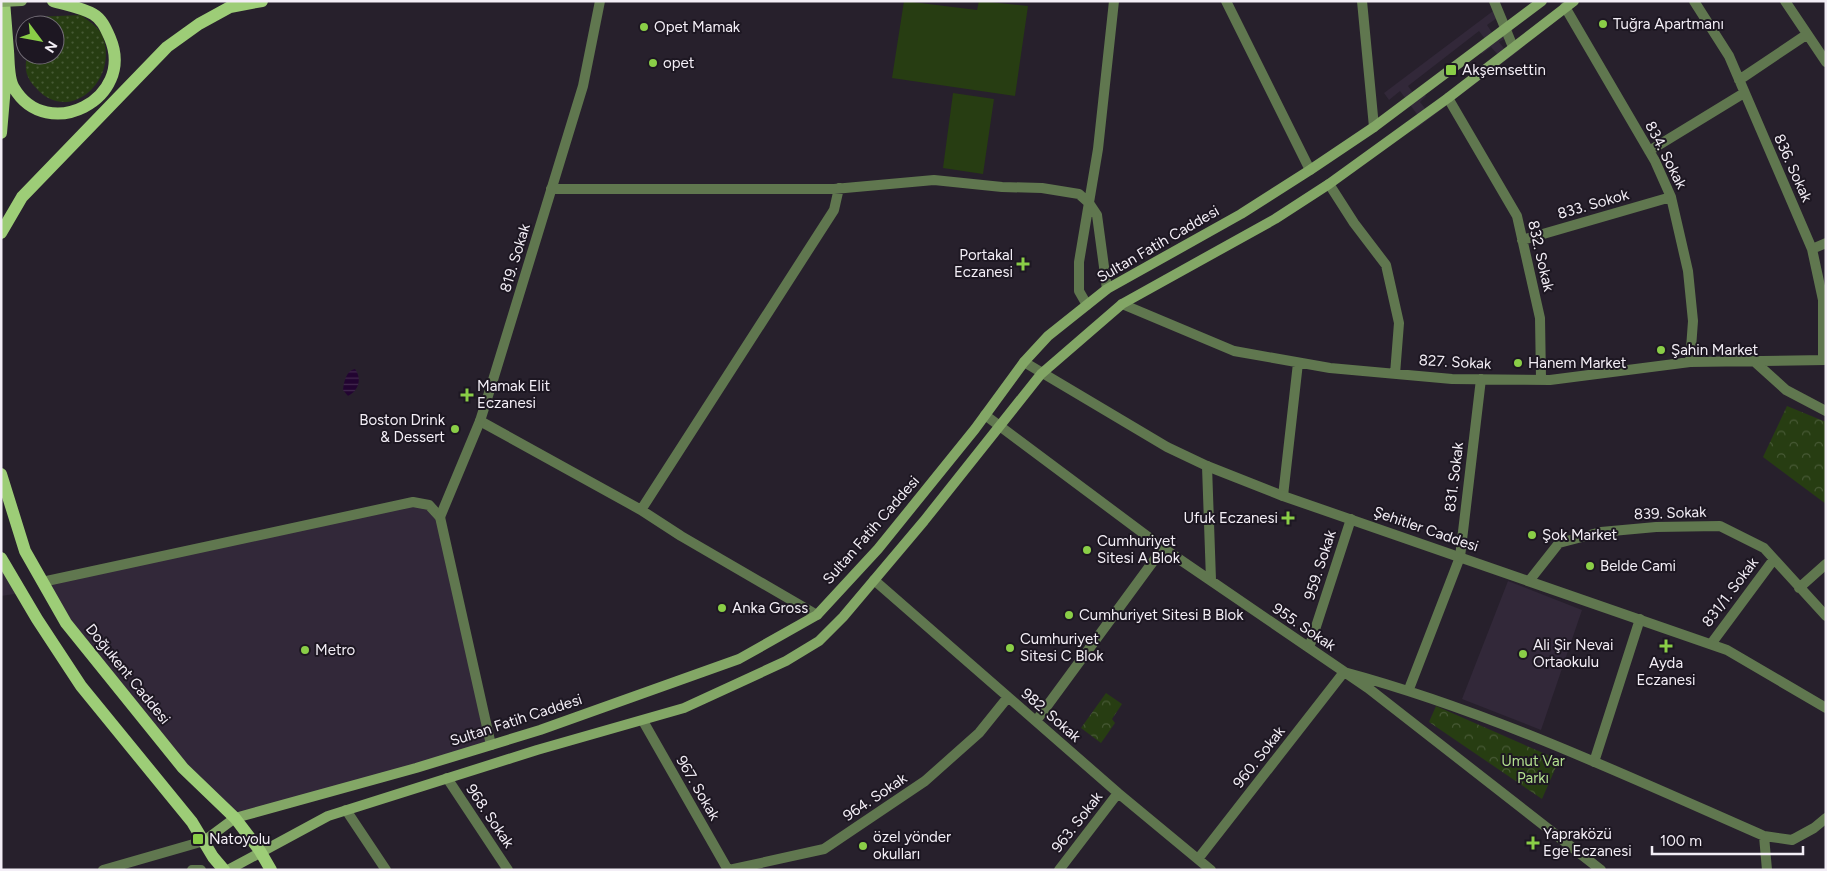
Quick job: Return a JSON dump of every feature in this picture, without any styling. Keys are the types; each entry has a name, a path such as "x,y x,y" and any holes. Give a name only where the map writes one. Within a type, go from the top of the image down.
{"main road":[{"path":"22,1 3,2 13,87 32,107 61,115 82,110 102,94 115,72 115,49 105,26 94,15 76,7 53,1"},
{"path":"1,233 22,197 167,48 199,24 230,7 262,1"},
{"name":"Sultan Fatih Caddesi","path":"204,841 234,818 540,730 739,659 817,614 878,548 985,415 1024,362 1048,336 1107,288 1241,214 1374,127 1542,1"},
{"path":"228,870 328,816 447,778 684,708 786,661 819,641 874,580 1041,374 1122,304 1275,218 1329,184 1448,98 1569,4"},
{"path":"1,133 8,50"},
{"name":"Doğukent Caddesi","path":"1,474 25,551 66,623 182,768 234,818 271,870"},
{"path":"1,558 37,619 81,686 192,822 213,858 224,870"}],"street":[{"name":"819. Sokak","path":"440,517 480,421 582,86 600,1"},
{"path":"1087,304 1079,292 1079,262 1098,149 1114,1"},
{"path":"1226,1 1310,170"},
{"path":"1362,1 1374,127"},
{"path":"1494,1 1513,47"},
{"name":"836. Sokak","path":"1694,1 1730,56 1744,93 1812,249 1824,299 1825,360"},
{"path":"1785,1 1806,35 1826,62"},
{"name":"834. Sokak","path":"1569,4 1649,152 1671,197 1688,270 1693,321 1690,362"},
{"path":"1739,80 1806,35"},
{"path":"1649,152 1744,93"},
{"name":"832. Sokak","path":"1448,98 1517,216 1540,318 1541,380"},
{"path":"551,189 839,188 934,180 1002,187 1042,188 1079,194 1089,203 1097,215 1107,288"},
{"path":"1329,184 1354,223 1386,265 1399,323 1395,374"},
{"path":"641,510 834,210 839,188"},
{"name":"833. Sokok","path":"1522,240 1671,197"},
{"path":"1812,249 1826,243"},
{"name":"827. Sokak","path":"1122,304 1234,352 1330,368 1395,374 1541,380 1690,362 1825,360"},
{"name":"Şehitler Caddesi","path":"1024,362 1041,374 1167,447 1207,466 1283,496 1727,650 1826,708"},
{"path":"1755,362 1786,390 1826,411"},
{"path":"1283,496 1298,363"},
{"name":"831. Sokak","path":"1409,690 1460,557 1481,379"},
{"name":"955. Sokak","path":"985,415 1163,548 1344,672 1601,870"},
{"path":"480,421 641,510 817,614"},
{"path":"1207,466 1211,580"},
{"path":"42,582 413,502 429,505 440,517 491,745"},
{"name":"959. Sokak","path":"1309,648 1351,519"},
{"name":"839. Sokak","path":"1529,580 1559,543 1601,532 1648,528 1720,526 1764,548 1826,616"},
{"path":"1036,721 1163,548"},
{"name":"831/1. Sokak","path":"1710,644 1774,559"},
{"path":"1799,588 1826,564"},
{"name":"982. Sokak","path":"874,580 1118,793 1211,870"},
{"path":"1594,762 1640,619"},
{"path":"1344,672 1409,690 1594,762 1764,836 1792,840 1814,828 1826,818"},
{"name":"960. Sokak","path":"1198,860 1344,672"},
{"name":"964. Sokak","path":"729,870 824,850 925,781 979,733 1008,697"},
{"name":"967. Sokak","path":"643,721 729,870"},
{"name":"968. Sokak","path":"447,778 508,870"},
{"name":"963. Sokak","path":"1059,870 1118,793"},
{"path":"346,810 386,870"},
{"path":"1764,836 1768,870"},
{"name":"Sultan Fatih Caddesi","path":"103,870 204,841"},
{"path":"192,870 201,870"}],"shaded area":[{"path":"1493,11 1497,18 1487,25 1493,34 1498,30 1499,25 1513,28 1512,35 1499,42 1506,51 1516,44 1521,49 1413,131 1408,125 1419,117 1400,91 1389,100 1384,93","holes":["1479,31 1485,39 1476,46 1482,54 1491,47 1499,56 1427,111 1420,102 1426,96 1421,89 1414,94 1408,86"]},
{"path":"355,369 359,380 358,384 355,391 348,396 343,390 345,380 349,372"},
{"path":"413,502 429,505 440,517 491,745 235,818 183,768 42,582"},
{"path":"1,558 21,593 1,596"},
{"name":"Ali Şir Nevai Ortaokulu","path":"1508,581 1582,610 1541,730 1462,699"}],"green space":[{"path":"904,1 977,10 979,1 1028,6 1015,96 892,78"},
{"path":"81,15 101,33 106,50 105,66 99,80 90,91 78,99 64,102 50,99 37,89 30,81 26,65 65,65 65,16"},
{"path":"953,93 994,99 983,174 943,168"},
{"path":"1787,406 1826,422 1826,504 1763,457"},
{"path":"1106,693 1122,704 1112,719 1115,723 1101,743 1081,728"},
{"name":"Umut Var Parkı","path":"1436,706 1559,760 1542,799 1429,722"}],"place":[{"name":"Tuğra Apartmanı","path":"1603,24"},
{"name":"Opet Mamak","path":"644,27"},
{"name":"opet","path":"653,63"},
{"name":"Akşemsettin","path":"1451,70"},
{"name":"Portakal Eczanesi","path":"1023,264"},
{"name":"Şahin Market","path":"1661,350"},
{"name":"Hanem Market","path":"1518,363"},
{"name":"Mamak Elit Eczanesi","path":"467,395"},
{"name":"Boston Drink & Dessert","path":"455,429"},
{"name":"Ufuk Eczanesi","path":"1288,518"},
{"name":"Şok Market","path":"1532,535"},
{"name":"Cumhuriyet Sitesi A Blok","path":"1087,550"},
{"name":"Belde Cami","path":"1590,566"},
{"name":"Anka Gross","path":"722,608"},
{"name":"Cumhuriyet Sitesi B Blok","path":"1069,615"},
{"name":"Ayda Eczanesi","path":"1666,646"},
{"name":"Cumhuriyet Sitesi C Blok","path":"1010,648"},
{"name":"Metro","path":"305,650"},
{"name":"Ali Şir Nevai Ortaokulu","path":"1523,654"},
{"name":"Natoyolu","path":"198,839"},
{"name":"Yapraközü Ege Eczanesi","path":"1533,843"},
{"name":"özel yönder okulları","path":"863,846"}]}
